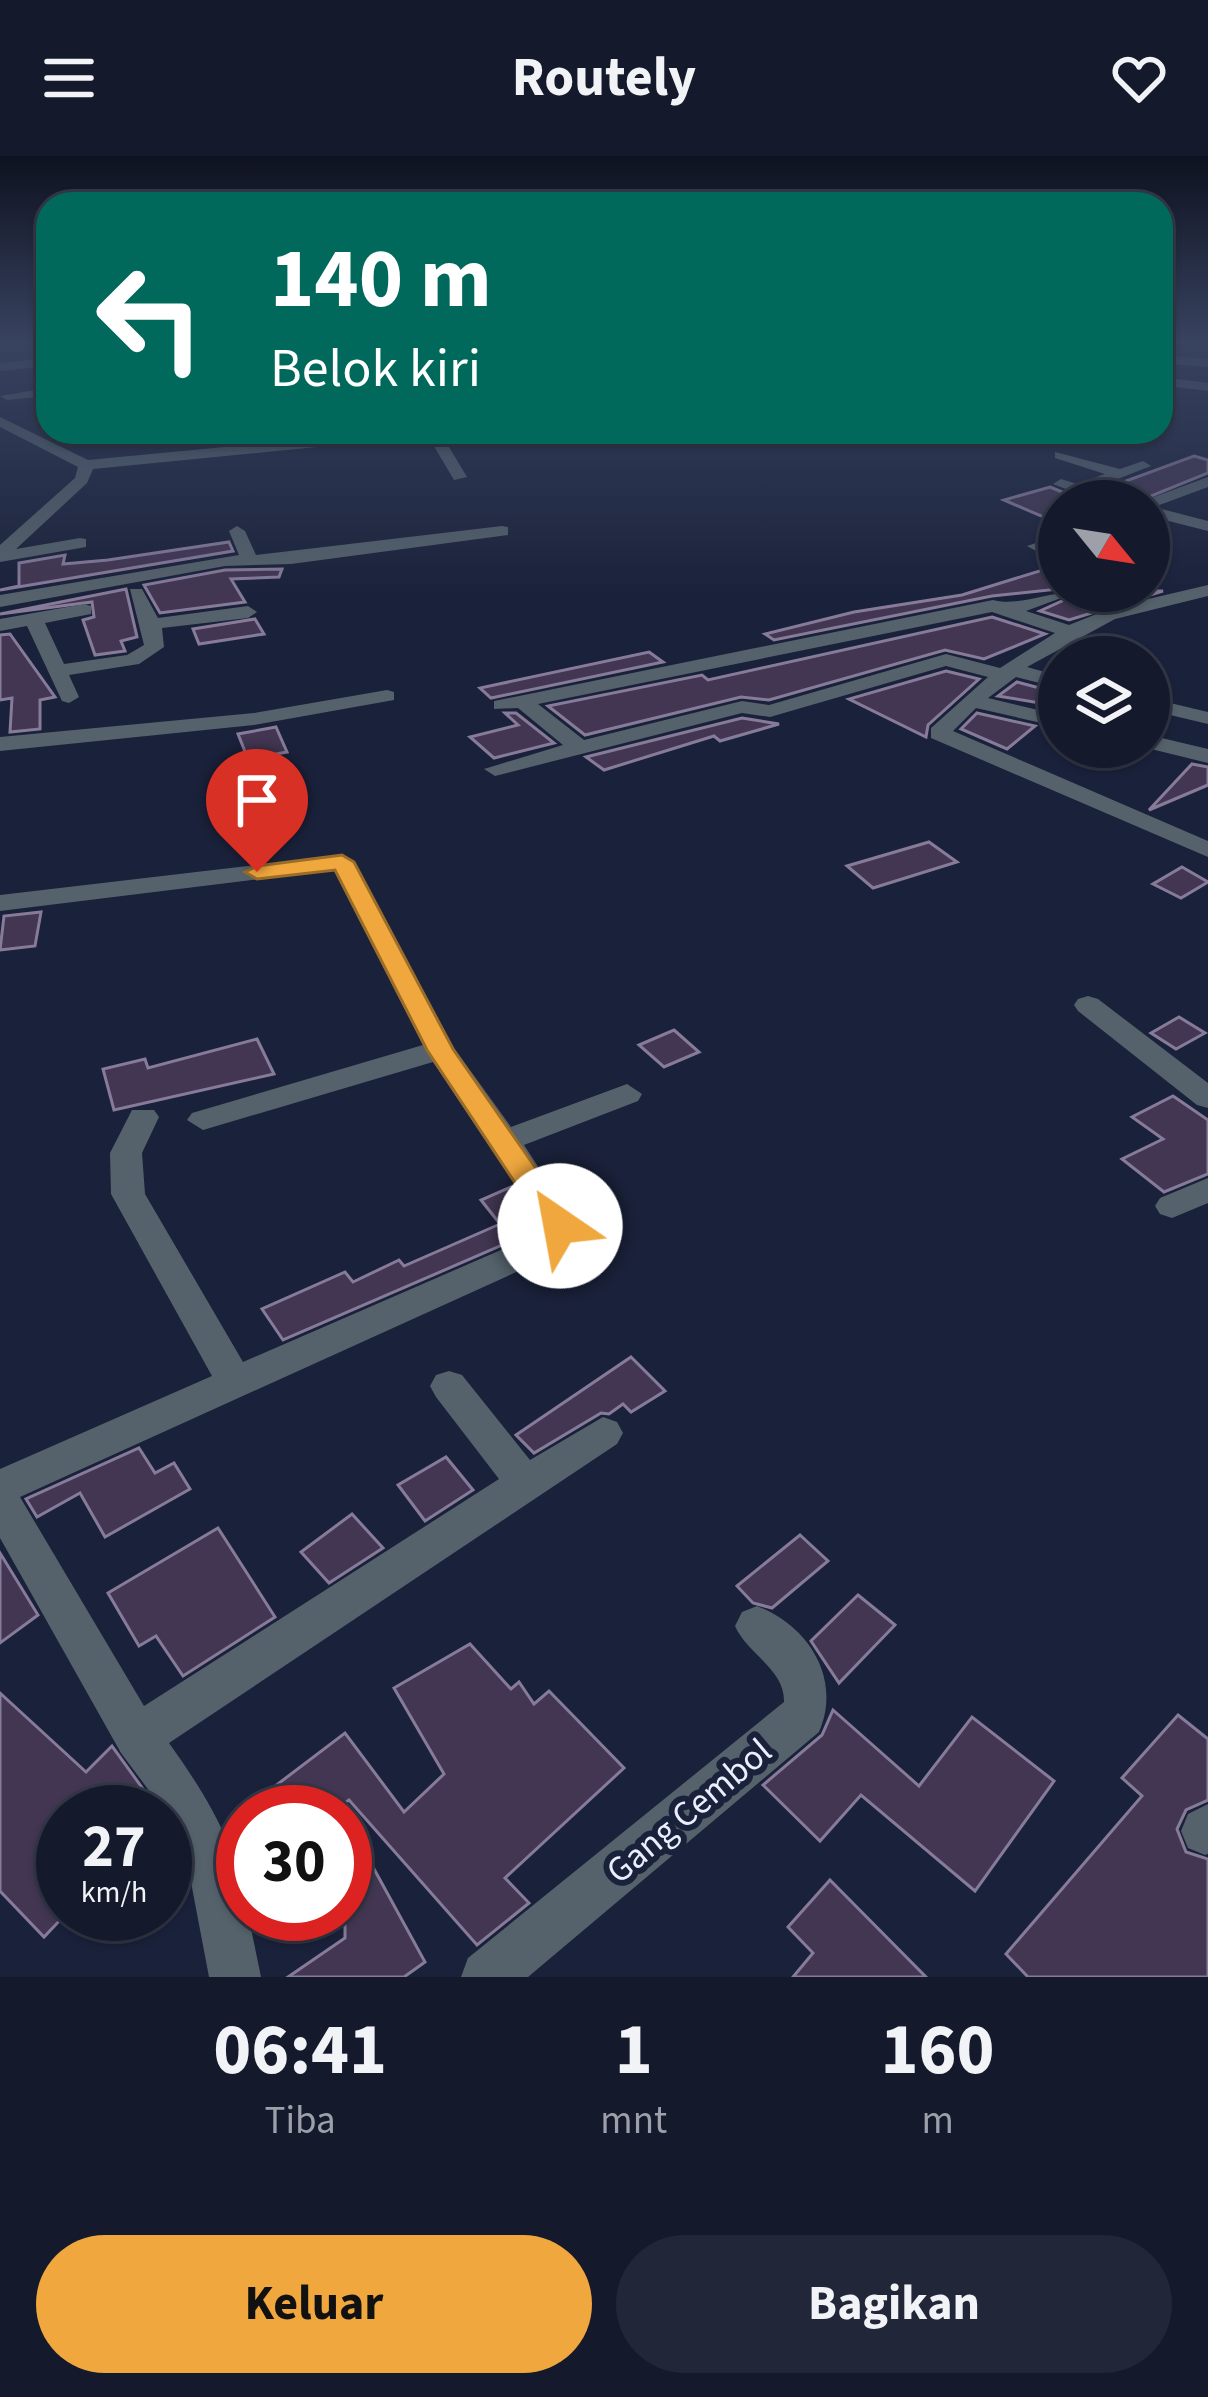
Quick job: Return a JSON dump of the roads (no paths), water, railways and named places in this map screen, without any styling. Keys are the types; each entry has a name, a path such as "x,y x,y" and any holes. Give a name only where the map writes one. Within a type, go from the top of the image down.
{"street":[{"path":"46,444 86,464 124,455 186,454 245,444"},
{"path":"183,444 186,454"},
{"path":"276,444 288,469"},
{"path":"438,444 459,477"},
{"path":"1060,455 1120,474"},
{"path":"0,556 82,481 86,464"},
{"path":"1104,480 1143,466"},
{"path":"1170,502 1208,482"},
{"path":"1170,516 1208,526"},
{"path":"237,531 249,559"},
{"path":"0,601 249,559 291,559 502,531"},
{"path":"0,556 80,543"},
{"path":"0,572 58,566"},
{"path":"1208,590 1107,616 1071,632 939,730 940,735 1208,850"},
{"path":"54,670 142,656 154,646 152,625 136,592"},
{"path":"1012,609 1038,601"},
{"path":"579,747 512,703 993,606 1071,632"},
{"path":"0,625 84,610"},
{"path":"152,625 248,612"},
{"path":"34,620 69,697"},
{"path":"496,769 742,706 770,711 946,660 1038,678"},
{"path":"0,744 254,718 387,697"},
{"path":"976,702 1038,716"},
{"path":"1170,709 1208,718"},
{"path":"1170,747 1208,756"},
{"path":"0,903 342,862 440,1050 560,1226 553,1241 0,1486"},
{"path":"1088,1005 1208,1098"},
{"path":"203,1120 440,1050"},
{"path":"505,1141 628,1094"},
{"path":"143,1117 126,1153 128,1194 234,1380"},
{"path":"1172,1206 1208,1190"},
{"path":"449,1386 524,1482"},
{"path":"137,1737 602,1433"},
{"path":"0,1500 137,1737 181,1800 215,1875 235,1977"},
{"name":"Gang Cembol","path":"487,1977 803,1716 812,1695 810,1682 757,1626"}]}
